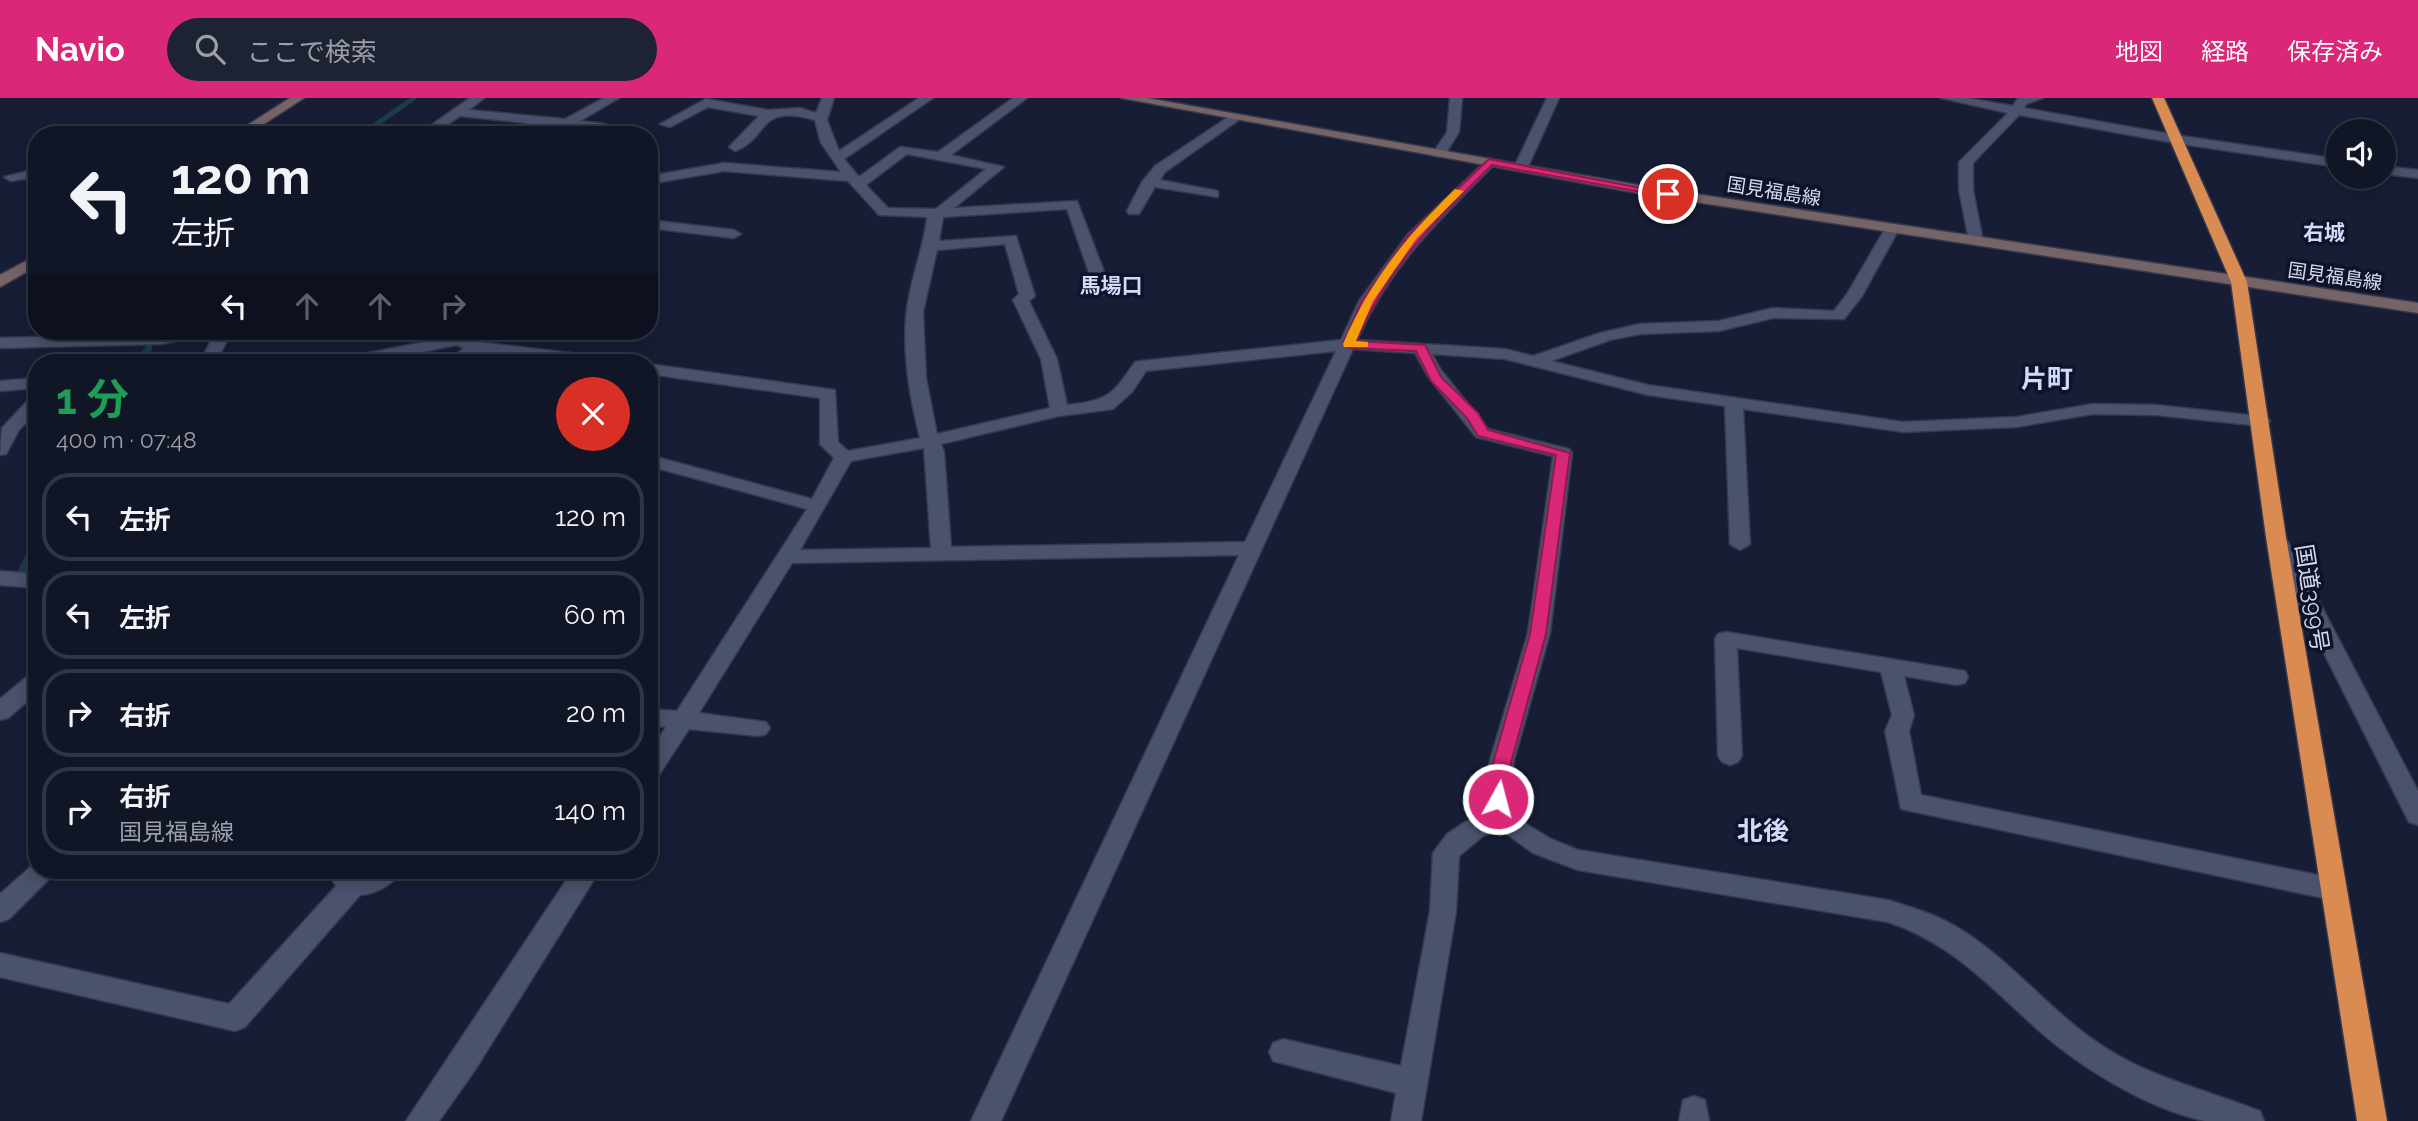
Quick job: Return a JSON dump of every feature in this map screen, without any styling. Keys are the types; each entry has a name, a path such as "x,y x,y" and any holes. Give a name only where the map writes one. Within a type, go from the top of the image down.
{"highway":[{"name":"国道399号","path":"2158,98 2239,282 2276,537 2372,1121"}],"main road":[{"path":"253,126 298,98"},
{"name":"国見福島線","path":"1127,98 1892,229 2418,308"},
{"path":"3,278 28,264"}],"street":[{"path":"436,126 478,98"},
{"path":"567,123 613,98"},
{"path":"828,98 820,118 823,133 855,180 884,212 941,213 1072,204 1103,290"},
{"path":"838,157 927,98"},
{"path":"942,156 1021,98"},
{"path":"1439,153 1453,132 1456,98"},
{"path":"1521,167 1553,98"},
{"path":"1947,98 2175,139 2326,161"},
{"path":"1976,241 1966,190 1966,162 2015,112 2022,101 2037,98"},
{"path":"666,124 704,101 768,114 800,112 820,118"},
{"path":"457,112 592,126"},
{"path":"734,147 768,114"},
{"path":"1134,211 1149,182 1160,169 1237,117"},
{"path":"529,126 537,120"},
{"path":"658,178 724,167 855,180 905,150 997,166 934,218 931,246 916,301 919,392 928,442 935,452 941,553"},
{"path":"986,1121 1367,301 1413,237 1489,162"},
{"path":"2396,171 2418,174"},
{"path":"11,177 28,174"},
{"path":"1149,182 1213,194"},
{"path":"658,225 734,234"},
{"path":"1537,360 1606,336 1640,329 1719,326 1773,313 1838,316 1854,296 1892,229"},
{"path":"931,246 1011,239 1027,296 1021,300 1049,359 1059,411"},
{"path":"0,343 122,340"},
{"path":"381,354 438,340"},
{"path":"466,340 476,347 533,354"},
{"path":"844,457 928,442 1059,411 1107,405 1126,388 1141,366 1266,355 1349,344 1505,354 1648,390 1903,427 2016,422 2092,409 2156,410 2261,421"},
{"path":"467,354 476,347"},
{"path":"1421,348 1436,378 1473,416 1482,433 1563,453 1538,634 1502,763 1498,799 1506,817 1527,837 1550,852 1578,860 1888,911 1925,923 1955,941 2085,1051 2118,1072 2159,1091 2249,1121"},
{"path":"658,370 829,394 829,444 844,457"},
{"path":"0,386 28,384"},
{"path":"1734,403 1740,544"},
{"path":"0,450 11,428 28,410"},
{"path":"658,758 818,506 844,457"},
{"path":"658,462 818,506"},
{"path":"2276,537 2418,815"},
{"path":"786,557 1253,548"},
{"path":"0,578 28,580"},
{"path":"1730,756 1726,639 1957,677"},
{"path":"1891,667 1903,716 1897,731 1910,802 2333,889"},
{"path":"0,712 28,689"},
{"path":"658,718 758,728"},
{"path":"1406,1121 1443,911 1446,853 1456,841 1474,830 1506,817"},
{"path":"0,911 33,879"},
{"path":"0,965 236,1018 347,879"},
{"path":"354,879 368,884 376,879"},
{"path":"421,1121 466,1061 581,879"},
{"path":"1283,1052 1413,1083"}],"waterway":[{"path":"374,126 414,98"},
{"path":"144,354 149,345"},
{"path":"23,570 28,560"}],"slow traffic":[{"path":"1364,345 1349,344 1367,301 1413,237 1459,191"}],"district":[{"name":"右城","path":"2324,233"},
{"name":"馬場口","path":"1111,286"},
{"name":"片町","path":"2047,379"},
{"name":"北後","path":"1763,831"}],"route":[{"path":"1498,799 1502,763 1538,634 1563,453 1482,433 1473,416 1436,378 1426,364 1421,348 1349,344 1367,301 1413,237 1489,162 1668,194"}]}
